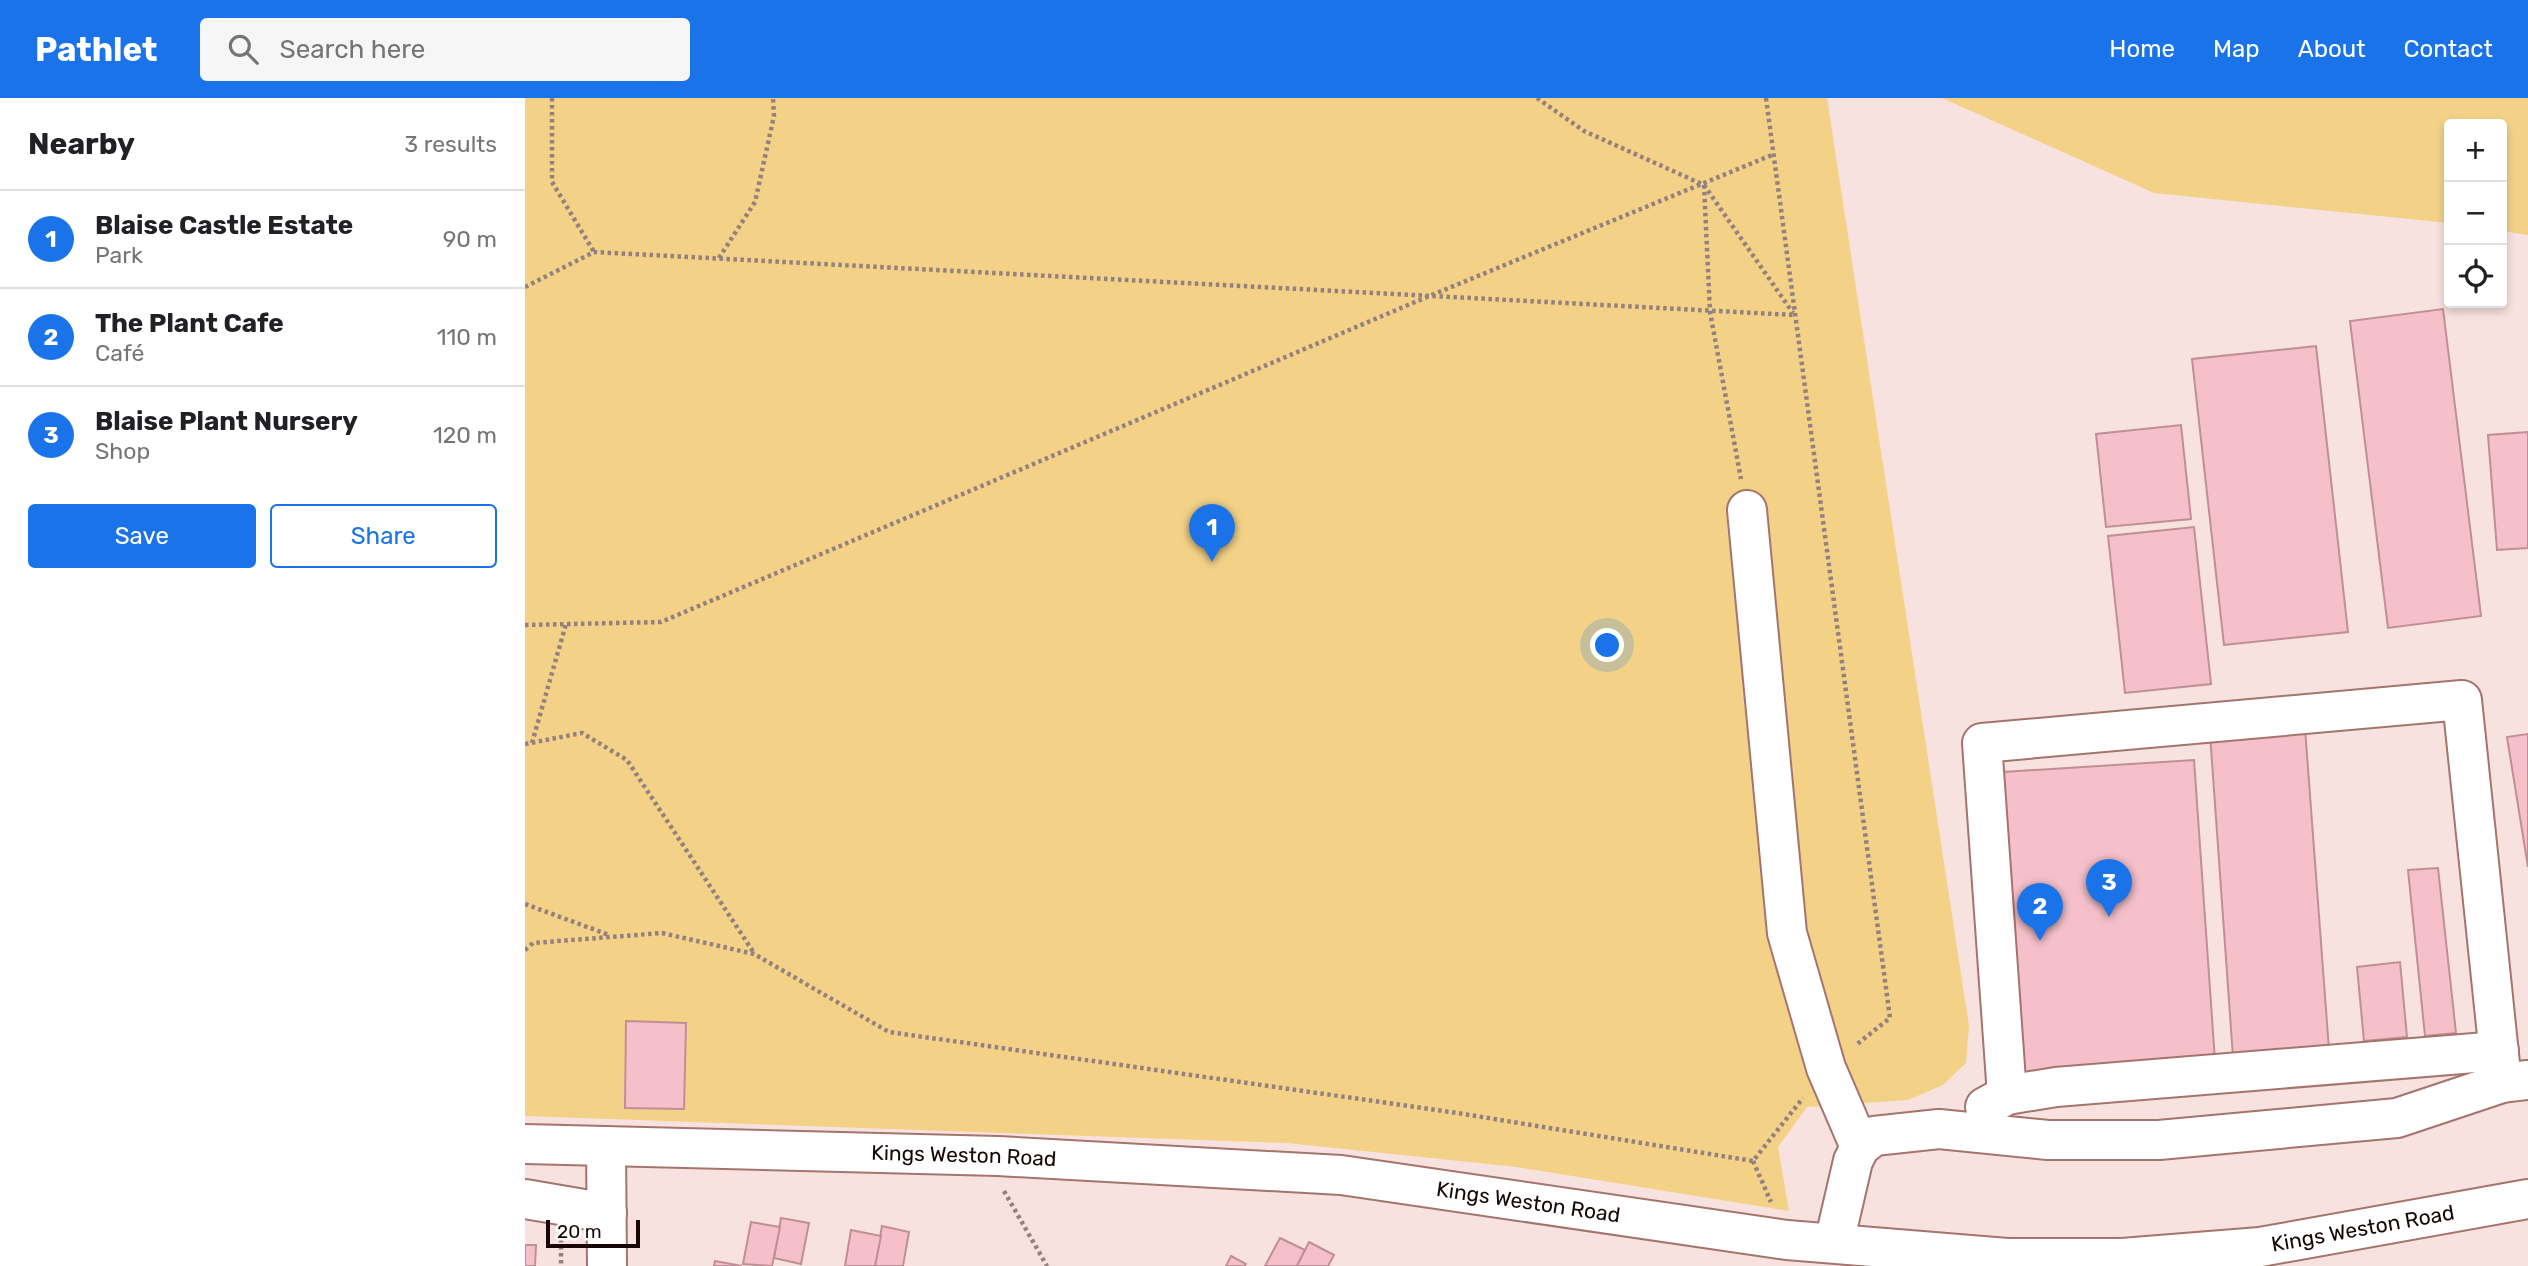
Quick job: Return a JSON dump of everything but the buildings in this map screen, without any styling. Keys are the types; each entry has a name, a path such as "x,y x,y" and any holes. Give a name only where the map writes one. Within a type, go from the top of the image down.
{"main road":[{"path":"1747,510 1787,933 1826,1068 1860,1147"},
{"path":"2007,1095 1982,743 2462,700 2510,1071"},
{"path":"1939,1129 2007,1095 2056,1087 2510,1071"},
{"path":"1834,1243 1853,1161 1860,1147 1874,1136 1939,1129 2048,1140 2159,1140 2397,1118 2510,1071"},
{"name":"Kings Weston Road","path":"525,1144 999,1156 1341,1175 1787,1240 2007,1258 2122,1258 2260,1247 2528,1199"},
{"path":"606,1146 607,1266"},
{"path":"525,1199 607,1213"}],"path":[{"path":"552,98 552,182 594,252"},
{"path":"719,258 755,202 774,116 773,98"},
{"path":"1537,98 1584,131 1704,185 1794,316"},
{"path":"525,950 533,943 662,933 754,954 889,1032 1451,1112 1753,1161 1826,1068 1890,1018 1766,98"},
{"path":"525,625 661,622 1427,297 1772,155"},
{"path":"1704,185 1710,312 1747,510"},
{"path":"525,287 594,252 1794,316"},
{"path":"532,743 566,624"},
{"path":"525,744 582,733 627,760 754,954"},
{"path":"525,904 613,937"},
{"path":"999,1156 999,1175 1006,1197 1047,1266"}],"shaded area":[{"path":"525,98 1827,98 1969,1026 1966,1063 1943,1085 1908,1100 1807,1107 1778,1147 1789,1211 1517,1167 1287,1143 525,1116"},
{"path":"1942,98 2528,98 2528,235 2507,232 2507,119 2444,119 2444,222 2154,193"}],"place":[{"name":"Blaise Castle Estate","path":"1212,562"},
{"name":"Blaise Plant Nursery","path":"2109,917"},
{"name":"The Plant Cafe","path":"2040,941"}]}
